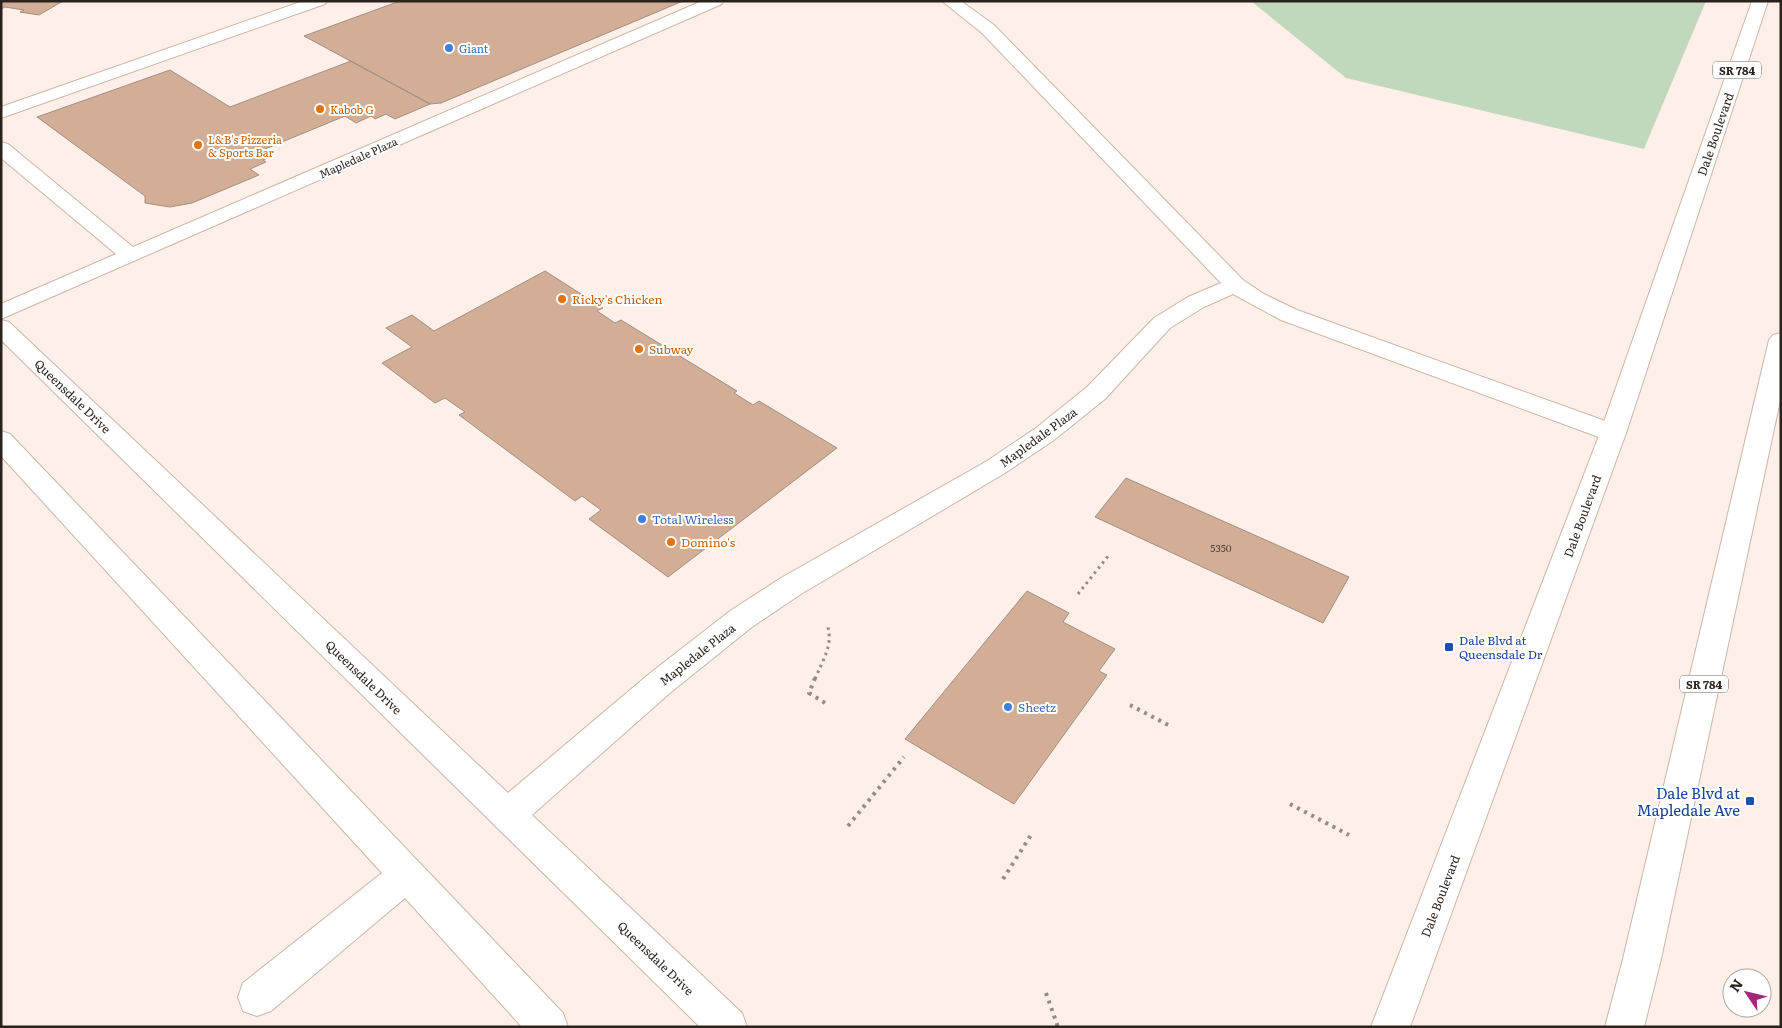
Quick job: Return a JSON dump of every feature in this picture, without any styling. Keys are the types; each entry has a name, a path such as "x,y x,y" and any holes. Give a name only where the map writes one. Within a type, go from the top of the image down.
{"main road":[{"path":"1,113 319,1"},
{"name":"Mapledale Plaza","path":"1,312 716,1"},
{"path":"950,1 988,29 1235,285 1256,300 1289,315 1613,433"},
{"name":"Dale Boulevard","path":"1390,1027 1613,433 1760,1"},
{"path":"1,148 131,256"},
{"name":"Mapledale Plaza","path":"507,814 660,683 741,619 791,586 996,467 1045,434 1096,393 1162,323 1196,302 1235,285"},
{"name":"Queensdale Drive","path":"1,326 728,1027"},
{"name":"SR 784","path":"1624,1027 1644,949 1781,340"},
{"path":"1,440 549,1027"},
{"path":"257,998 406,875"}],"path":[{"path":"1078,594 1109,556"},
{"path":"825,703 809,693 830,644 831,636 827,624"},
{"path":"1130,705 1170,726"},
{"path":"848,826 904,758"},
{"path":"1290,804 1348,835"},
{"path":"1003,879 1030,835"},
{"path":"1046,993 1058,1027"}],"green space":[{"path":"1251,1 1706,1 1644,149 1346,78"}],"building":[{"path":"1,1 63,1 39,15 5,7 1,9"},
{"name":"Giant","path":"400,1 683,1 441,103 430,104 304,36"},
{"path":"351,61 430,104 395,119 386,114 375,119 371,116 356,123 345,116 265,149 274,155 263,160 266,162 250,169 259,175 192,203 170,207 145,203 145,196 37,117 170,70 230,107"},
{"path":"545,271 603,308 597,311 615,323 621,320 737,391 734,393 753,405 759,401 837,448 668,577 589,519 601,510 582,496 575,501 459,415 465,412 445,398 435,403 382,363 412,347 386,328 412,315 434,331"},
{"path":"1126,478 1349,577 1323,623 1095,517"},
{"name":"Sheetz","path":"1027,591 1069,613 1063,622 1115,649 1099,671 1107,675 1014,804 905,739"}],"place":[{"name":"Giant","path":"449,48"},
{"name":"Kabob G","path":"320,109"},
{"name":"L&B's Pizzeria & Sports Bar","path":"198,145"},
{"name":"Ricky's Chicken","path":"562,299"},
{"name":"Subway","path":"639,349"},
{"name":"Total Wireless","path":"642,519"},
{"name":"Domino's","path":"671,542"},
{"name":"Dale Blvd at Queensdale Dr","path":"1449,647"},
{"name":"Sheetz","path":"1008,707"},
{"name":"Dale Blvd at Mapledale Ave","path":"1750,801"}]}
